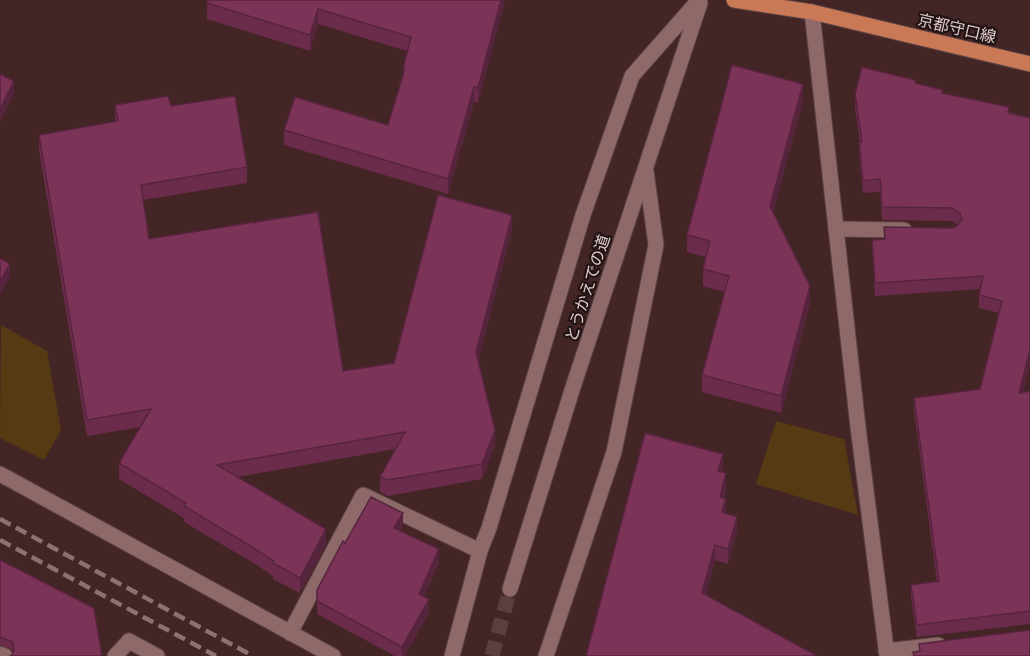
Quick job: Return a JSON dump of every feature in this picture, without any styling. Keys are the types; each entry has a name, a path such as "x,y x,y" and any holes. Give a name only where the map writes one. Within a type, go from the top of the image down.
{"main road":[{"name":"京都守口線","path":"734,0 812,12 1030,64"}],"street":[{"name":"とうかえでの道","path":"510,589 573,387 700,0"},
{"path":"452,656 480,551 489,528 583,215 632,76 700,0"},
{"path":"812,12 887,653 953,643"},
{"path":"546,656 614,452 656,245 646,168"},
{"path":"836,229 917,231"},
{"path":"0,474 333,656"},
{"path":"290,633 363,495 480,551"},
{"path":"115,656 129,641 157,656"},
{"path":"0,654 5,656"}],"shaded area":[{"path":"1,325 47,351 61,430 44,460 0,438"},
{"path":"776,421 844,439 858,515 756,484"}],"building":[{"path":"208,0 501,0 478,88 474,87 448,179 284,130 295,97 388,125 405,68 403,68 411,37 318,9 310,35 207,3"},
{"path":"732,65 803,84 770,206 810,286 781,396 702,375 729,276 703,269 710,241 687,235"},
{"path":"862,67 915,80 915,83 943,90 942,93 1009,107 1008,113 1030,118 1030,350 1019,393 1030,391 1030,611 917,625 911,585 939,581 914,398 980,389 1002,301 979,295 983,276 875,283 872,240 885,239 884,227 952,228 957,226 962,219 960,213 952,208 882,207 880,179 863,181 859,142 862,142 855,94"},
{"path":"0,74 14,81 0,109"},
{"path":"168,96 171,106 235,96 247,167 141,185 149,239 255,222 256,224 256,222 318,212 343,371 394,363 438,195 512,215 476,352 495,430 482,464 388,480 380,477 405,432 217,465 326,529 300,578 184,506 186,503 119,463 151,409 87,420 39,135 118,121 115,105"},
{"path":"0,258 10,264 0,281"},
{"path":"645,433 723,454 718,471 726,473 720,497 726,499 722,512 737,517 728,549 715,545 702,593 817,656 586,656"},
{"path":"371,497 403,513 394,528 439,549 419,594 429,599 402,647 317,601 317,590 343,541 345,543"},
{"path":"0,560 94,608 102,656 11,656 14,651 13,642 0,637"},
{"path":"1030,630 1030,656 914,656 913,652 920,651 919,644"}],"tunnel":[{"path":"492,656 510,589"}],"railway":[{"path":"0,519 253,656"},
{"path":"0,540 216,656"}]}
